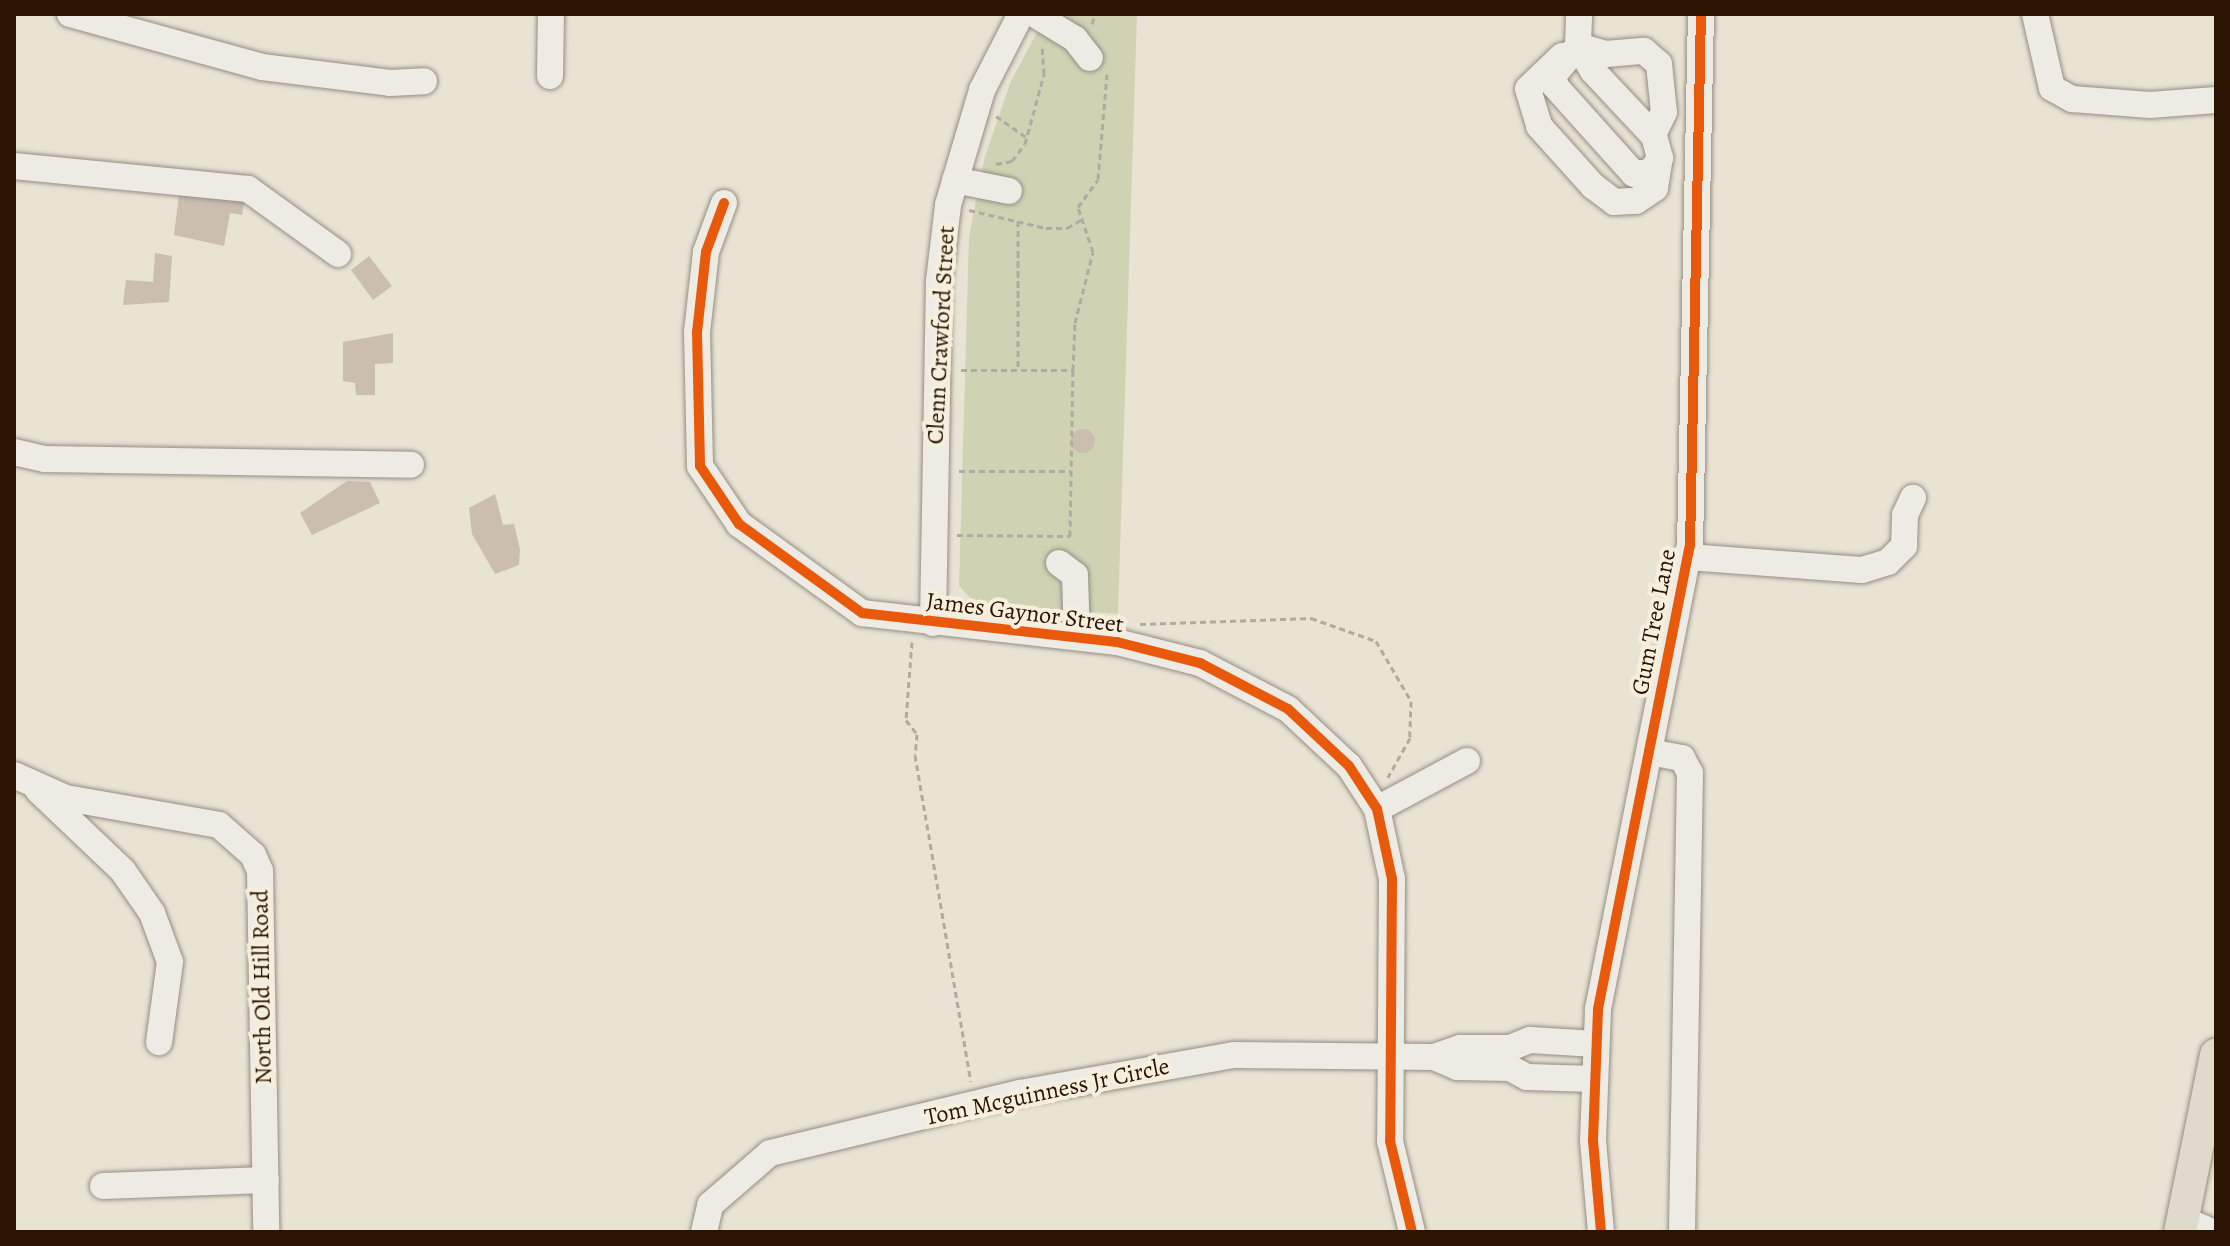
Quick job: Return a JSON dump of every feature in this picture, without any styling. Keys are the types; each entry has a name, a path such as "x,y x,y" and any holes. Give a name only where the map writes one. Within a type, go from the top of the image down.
{"main road":[{"path":"2181,1225 2216,1055"}],"street":[{"path":"70,14 262,67 390,83 424,81"},
{"path":"550,76 551,14"},
{"name":"Clenn Crawford Street","path":"923,622 934,535 937,370 952,193 976,110 1021,14"},
{"path":"1579,14 1578,46 1593,71 1653,135 1659,163 1650,195 1614,202 1539,126 1528,89 1542,69 1578,46 1606,54 1644,51 1659,64 1664,112 1653,135"},
{"name":"Gum Tree Lane","path":"1601,1232 1596,1044 1688,557 1701,14"},
{"path":"2035,14 2052,88 2072,99 2150,105 2216,100"},
{"path":"1044,20 1096,50"},
{"path":"1578,46 1554,75 1555,86 1634,174 1659,163"},
{"path":"14,166 248,189 338,254"},
{"path":"952,193 1009,191"},
{"name":"James Gaynor Street","path":"724,203 706,252 697,332 700,466 739,524 862,613 1077,637 1136,646 1200,663 1288,709 1349,766 1377,809 1392,879 1387,1057 1390,1141 1412,1232"},
{"path":"14,452 45,459 411,465"},
{"path":"1688,557 1862,570 1888,562 1904,546 1905,515 1913,498"},
{"path":"1059,563 1075,575 1077,637"},
{"path":"1650,752 1682,758 1690,773 1682,1232"},
{"path":"1377,809 1467,761"},
{"path":"23,780 123,871 152,913 170,962 159,1042"},
{"name":"North Old Hill Road","path":"23,780 66,798 219,825 253,855 260,871 266,1232"},
{"name":"Tom Mcguinness Jr Circle","path":"704,1232 710,1205 770,1153 976,1104 1234,1055 1434,1057 1457,1067 1510,1058 1530,1040 1596,1044"},
{"name":"Tom Mcguinness Jr Circle","path":"1510,1058 1527,1077 1595,1079"},
{"path":"103,1186 266,1183"},
{"path":"2181,1225 2212,1232"}],"path":[{"path":"952,193 1012,161 1027,138 1044,74 1044,20"},
{"path":"934,535 1070,536 1075,323 1093,252 1078,207 1098,179 1096,50 1081,26"},
{"path":"976,110 1010,121 1027,138"},
{"path":"952,193 1018,221 1067,228 1084,218"},
{"path":"1018,221 1018,370"},
{"path":"937,370 1073,370"},
{"path":"935,471 1071,471"},
{"path":"1136,646 1138,625 1174,619 1215,624 1311,618 1376,641 1411,701 1410,738 1392,764 1377,809"},
{"path":"923,622 906,720 917,734 915,755 952,987 976,1104"}],"green space":[{"path":"1047,14 1137,14 1118,614 975,603 959,586 969,237 985,156 1011,81"}],"building":[{"path":"180,186 246,192 242,215 230,213 224,246 174,235"},
{"path":"155,253 172,256 169,302 123,305 126,280 153,282"},
{"path":"369,256 392,286 373,300 351,270"},
{"path":"393,333 393,363 375,364 375,395 356,395 355,383 343,381 343,342"},
{"path":"1083,429 1094,436 1095,441 1088,452 1083,453 1072,446 1071,441 1078,430"},
{"path":"347,481 370,482 380,503 312,535 300,513"},
{"path":"495,494 503,525 514,524 520,549 519,565 495,574 472,534 469,508"}],"cycle path":[{"path":"1601,1232 1593,1140 1598,1009 1690,546 1701,14"},
{"path":"724,203 706,252 697,332 700,466 739,524 862,613 1117,642 1200,663 1288,709 1349,766 1377,809 1392,879 1390,1141 1412,1232"}]}
